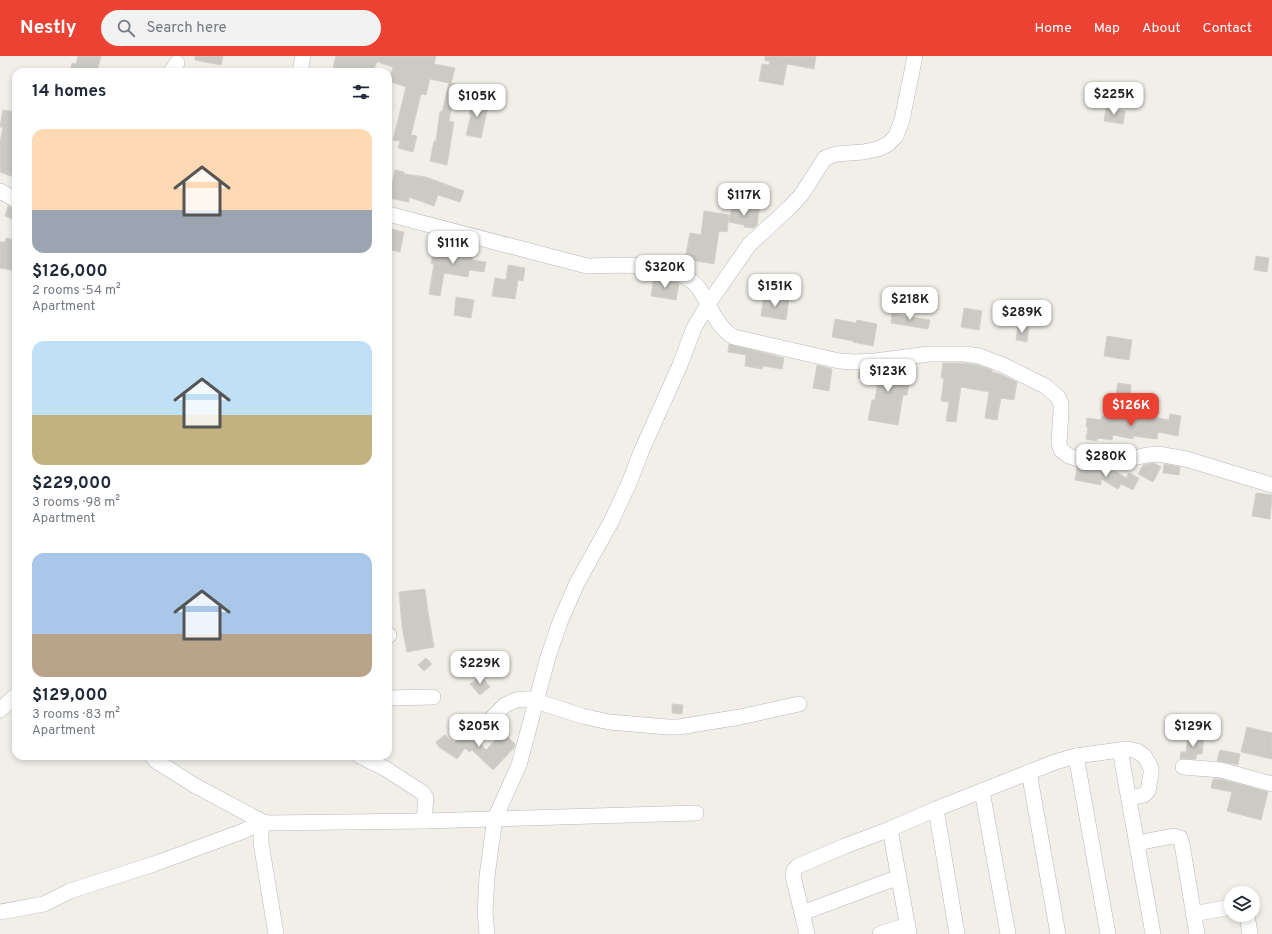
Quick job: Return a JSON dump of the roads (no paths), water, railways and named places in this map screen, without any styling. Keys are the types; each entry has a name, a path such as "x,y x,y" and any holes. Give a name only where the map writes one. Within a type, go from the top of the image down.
{"street":[{"path":"301,68 303,56"},
{"path":"487,934 485,913 487,876 495,818 519,765 548,657 571,596 611,522 630,481 641,452 680,365 694,328 708,304 749,245 802,194 825,158 836,154 863,152 878,149 888,144 896,136 902,120 915,56"},
{"path":"0,191 12,198"},
{"path":"392,215 542,256 587,266 637,265 668,271 686,277 696,285 723,329 734,337 839,361 875,362 929,354 965,354 979,356 1045,386 1058,397 1061,404 1059,443 1061,450 1069,456 1078,459 1110,463 1158,454 1186,459 1272,485"},
{"path":"392,698 433,697"},
{"path":"0,710 12,699"},
{"path":"478,732 505,706 520,700 536,701 582,716 609,722 668,727 679,727 740,717 799,704"},
{"path":"807,934 793,876 795,868 845,846 1029,772 1076,756 1127,749 1137,751 1145,757 1151,768 1148,791 1144,795 1129,798"},
{"path":"1120,750 1153,934"},
{"path":"1076,756 1108,934"},
{"path":"155,760 194,785 263,822"},
{"path":"368,760 386,769 424,793 426,798 424,821"},
{"path":"1182,767 1221,770 1272,784"},
{"path":"1029,772 1058,934"},
{"path":"982,791 1008,934"},
{"path":"936,809 957,934"},
{"path":"0,912 44,904 70,891 154,864 241,832 263,822 424,821 696,813"},
{"path":"263,822 260,833 261,843 276,934"},
{"path":"880,934 908,929 890,829"},
{"path":"1137,842 1173,836 1180,838 1197,934"},
{"path":"802,913 899,877"},
{"path":"1193,914 1224,908"},
{"path":"1248,922 1250,934"}]}
